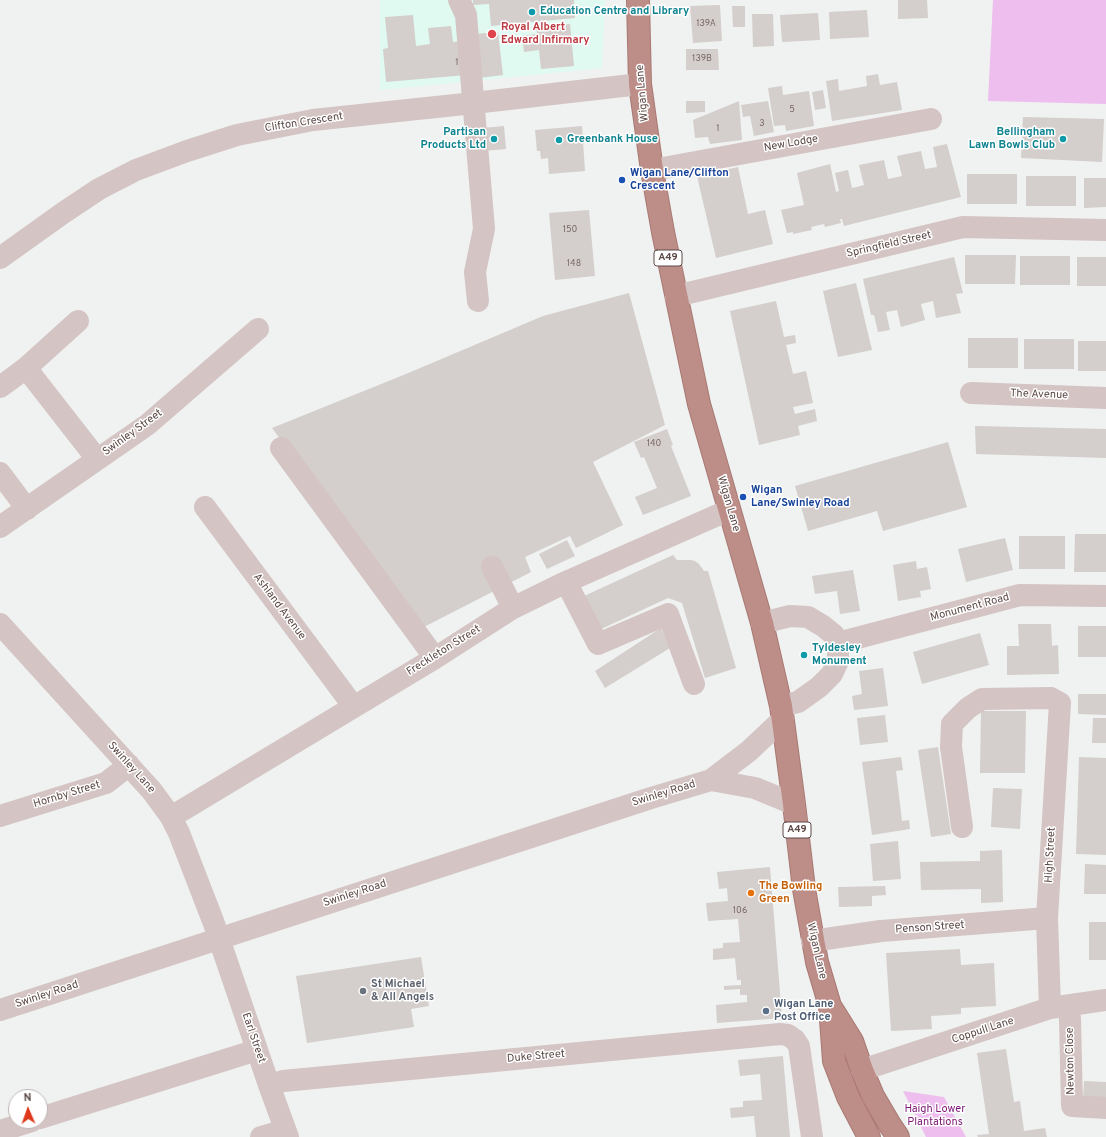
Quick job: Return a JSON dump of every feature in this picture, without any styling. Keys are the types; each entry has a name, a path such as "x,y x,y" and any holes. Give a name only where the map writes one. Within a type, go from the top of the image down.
{"highway":[{"name":"Wigan Lane","path":"638,0 640,84 652,170 676,296 700,404 762,623 782,713 804,889 812,941 830,1006 834,1061 848,1097 869,1137"},
{"name":"Wigan Lane","path":"830,1006 852,1041 862,1070"},
{"name":"A49","path":"862,1070 874,1096 898,1137"}],"street":[{"path":"459,0 466,15 484,228 475,272 478,301"},
{"name":"Clifton Crescent","path":"0,258 63,213 99,190 136,170 236,135 313,120 640,84"},
{"name":"New Lodge","path":"652,170 931,119"},
{"name":"Springfield Street","path":"676,296 963,227 1106,230"},
{"path":"0,387 26,368 78,321"},
{"name":"Swinley Street","path":"0,527 147,425 258,329"},
{"path":"26,368 97,460"},
{"name":"The Avenue","path":"971,393 1106,398"},
{"path":"281,448 435,658"},
{"path":"0,473 27,509"},
{"name":"Ashland Avenue","path":"205,507 354,707"},
{"name":"Freckleton Street","path":"171,817 435,658 513,608 566,582 730,510"},
{"path":"492,567 513,608"},
{"path":"566,582 598,644 668,614 694,684"},
{"name":"Monument Road","path":"838,643 1020,595 1106,596"},
{"path":"762,623 790,616 808,617 834,634 838,643 838,661 832,674 819,687 782,713"},
{"name":"Swinley Lane","path":"0,624 129,765 152,791 171,817 219,939"},
{"name":"High Street","path":"962,827 951,747 952,724 968,708 982,699 1051,698 1060,703 1047,918 1059,1007"},
{"name":"Swinley Road","path":"0,1010 651,798 711,780 749,751 782,713"},
{"name":"Hornby Street","path":"0,816 106,783 129,765"},
{"name":"Swinley Road","path":"711,780 755,788 794,804"},
{"name":"Penson Street","path":"812,941 880,931 1047,918"},
{"name":"Earl Street","path":"219,939 286,1134"},
{"name":"Coppull Lane","path":"862,1070 1059,1007 1106,1000"},
{"name":"Newton Close","path":"1059,1007 1070,1020 1072,1106 1106,1108"},
{"name":"Duke Street","path":"269,1085 283,1081 780,1034 788,1035 795,1040 799,1046 811,1135"},
{"path":"48,1115 257,1050"},
{"path":"261,1137 286,1134"}],"shaded area":[{"name":"Royal Albert Edward Infirmary","path":"380,0 605,0 602,68 380,90"}],"green space":[{"path":"993,0 1106,0 1106,104 988,101"},
{"name":"Haigh Lower Plantations","path":"903,1091 944,1097 966,1137 926,1137"}],"building":[{"name":"Education Centre and Library","path":"473,0 574,0 575,18 491,26 489,4 473,5"},
{"path":"898,0 927,0 928,18 898,19"},
{"path":"720,5 722,41 693,43 690,6"},
{"path":"732,6 745,6 745,27 733,27"},
{"path":"867,10 869,37 830,39 829,12"},
{"path":"818,13 820,40 782,42 780,15"},
{"path":"752,14 773,14 774,46 753,47"},
{"path":"413,15 416,46 430,44 428,28 451,26 453,42 463,41 466,75 386,82 383,49 388,48 385,17"},
{"path":"570,24 574,66 541,69 539,50 524,52 522,36 537,34 536,28"},
{"path":"498,32 503,75 479,78 474,34"},
{"path":"686,49 718,49 719,70 686,70"},
{"path":"878,74 880,85 897,82 902,110 832,121 826,81 838,79 839,91 867,86 866,76"},
{"path":"782,86 783,95 809,91 814,126 786,131 785,125 774,126 768,88"},
{"path":"823,90 826,108 815,110 812,92"},
{"path":"686,101 705,101 705,112 686,113"},
{"path":"739,101 742,140 710,144 708,137 695,138 693,120"},
{"path":"768,101 774,132 754,136 750,116 743,117 741,105"},
{"name":"Bellingham Lawn Bowls Club","path":"1023,117 1104,119 1102,162 1021,158"},
{"name":"Partisan Products Ltd","path":"504,126 506,149 484,151 482,128"},
{"name":"Greenbank House","path":"582,126 585,171 549,174 548,158 541,159 540,151 537,151 535,130"},
{"path":"947,144 961,197 844,226 842,219 840,219 841,223 825,227 824,224 811,227 812,230 793,234 793,232 787,233 781,210 804,205 797,173 830,164 836,192 839,191 835,173 848,170 852,188 857,187 864,185 859,165 884,160 888,179 902,176 897,156 921,151 925,169 937,167 933,147"},
{"path":"738,167 748,214 765,210 773,244 716,258 697,176"},
{"path":"967,174 1017,174 1017,204 967,204"},
{"path":"1026,176 1076,176 1076,206 1026,206"},
{"path":"1084,178 1106,178 1106,207 1084,208"},
{"path":"589,210 595,276 555,280 549,213"},
{"path":"965,255 1016,255 1015,284 965,284"},
{"path":"1020,256 1070,256 1070,285 1020,285"},
{"path":"954,257 963,293 956,294 961,313 936,318 933,301 921,304 925,320 901,327 897,310 886,312 890,330 878,332 874,315 871,315 863,279"},
{"path":"1077,257 1106,257 1106,286 1077,286"},
{"path":"856,283 872,350 838,357 823,291"},
{"path":"629,293 665,425 593,462 623,525 576,548 570,536 525,557 531,572 422,628 272,428 406,374 543,316"},
{"path":"776,301 784,337 795,335 796,343 786,345 793,374 806,371 813,403 793,407 795,414 815,409 817,421 798,426 800,435 759,445 730,311"},
{"path":"968,338 1018,338 1018,368 968,368"},
{"path":"1024,339 1074,339 1074,369 1024,369"},
{"path":"1078,341 1106,341 1106,371 1078,371"},
{"path":"975,426 1106,429 1106,458 976,454"},
{"path":"667,429 673,445 671,446 691,496 643,515 635,497 657,488 644,457 641,458 634,442"},
{"path":"948,442 967,507 883,531 877,511 808,531 795,486"},
{"path":"1075,534 1106,534 1106,572 1074,572"},
{"path":"1019,536 1065,536 1065,569 1019,569"},
{"path":"1005,538 1013,570 966,582 958,549"},
{"path":"567,540 575,556 547,569 539,554"},
{"path":"673,555 677,560 695,561 704,571 708,571 736,668 705,678 682,603 668,598 599,630 582,597"},
{"path":"916,561 917,569 927,567 931,589 920,591 921,597 898,601 893,565"},
{"path":"853,570 860,611 840,614 837,591 815,594 812,576"},
{"path":"1018,624 1051,624 1052,646 1058,645 1059,674 1007,675 1007,646 1019,646"},
{"path":"1078,626 1106,626 1106,657 1078,657"},
{"path":"661,628 670,648 605,688 595,671"},
{"path":"980,633 989,665 922,684 913,652"},
{"path":"883,668 888,706 854,710 852,696 862,694 859,671"},
{"path":"1078,694 1106,694 1106,715 1078,714"},
{"path":"981,711 1026,711 1025,773 980,773"},
{"path":"885,715 888,742 860,745 857,718"},
{"path":"1093,718 1106,718 1106,743 1092,743"},
{"path":"938,747 951,834 931,837 918,750"},
{"path":"901,757 903,770 896,771 902,821 909,820 910,829 872,835 862,762"},
{"path":"1079,757 1106,758 1106,855 1076,854"},
{"path":"993,788 1022,789 1020,829 991,827"},
{"path":"898,841 901,879 873,881 870,844"},
{"path":"1002,850 1003,902 981,903 981,889 921,890 920,862 980,861 980,851"},
{"path":"1085,864 1106,865 1106,894 1084,894"},
{"path":"770,867 782,1018 717,1023 716,1005 747,1002 747,995 740,995 740,989 724,990 724,986 741,985 741,980 737,980 735,958 713,960 713,949 723,948 723,943 740,942 738,919 708,921 706,903 728,901 727,888 719,889 717,872"},
{"path":"885,886 886,895 872,896 872,906 839,907 838,887"},
{"path":"1089,922 1106,922 1106,960 1089,960"},
{"path":"960,949 961,965 994,963 996,1006 961,1008 961,1014 931,1016 932,1029 891,1031 886,953"},
{"name":"St Michael & All Angels","path":"421,957 429,1006 411,1009 414,1027 307,1043 296,976"},
{"path":"1006,1049 1014,1102 1020,1101 1024,1131 1045,1128 1047,1137 978,1137 977,1135 989,1134 977,1053"},
{"path":"783,1056 790,1137 756,1137 754,1116 731,1118 730,1108 743,1107 743,1101 762,1100 760,1074 740,1076 738,1060"},
{"path":"1084,1081 1106,1082 1106,1101 1083,1099"}],"place":[{"name":"Education Centre and Library","path":"532,12"},
{"name":"Royal Albert Edward Infirmary","path":"492,34"},
{"name":"Partisan Products Ltd","path":"494,139"},
{"name":"Bellingham Lawn Bowls Club","path":"1063,139"},
{"name":"Greenbank House","path":"559,140"},
{"name":"Wigan Lane/Clifton Crescent","path":"622,180"},
{"name":"Wigan Lane/Swinley Road","path":"743,497"},
{"name":"Tyldesley Monument","path":"804,655"},
{"name":"The Bowling Green","path":"751,893"},
{"name":"St Michael & All Angels","path":"363,991"},
{"name":"Wigan Lane Post Office","path":"766,1011"}]}
